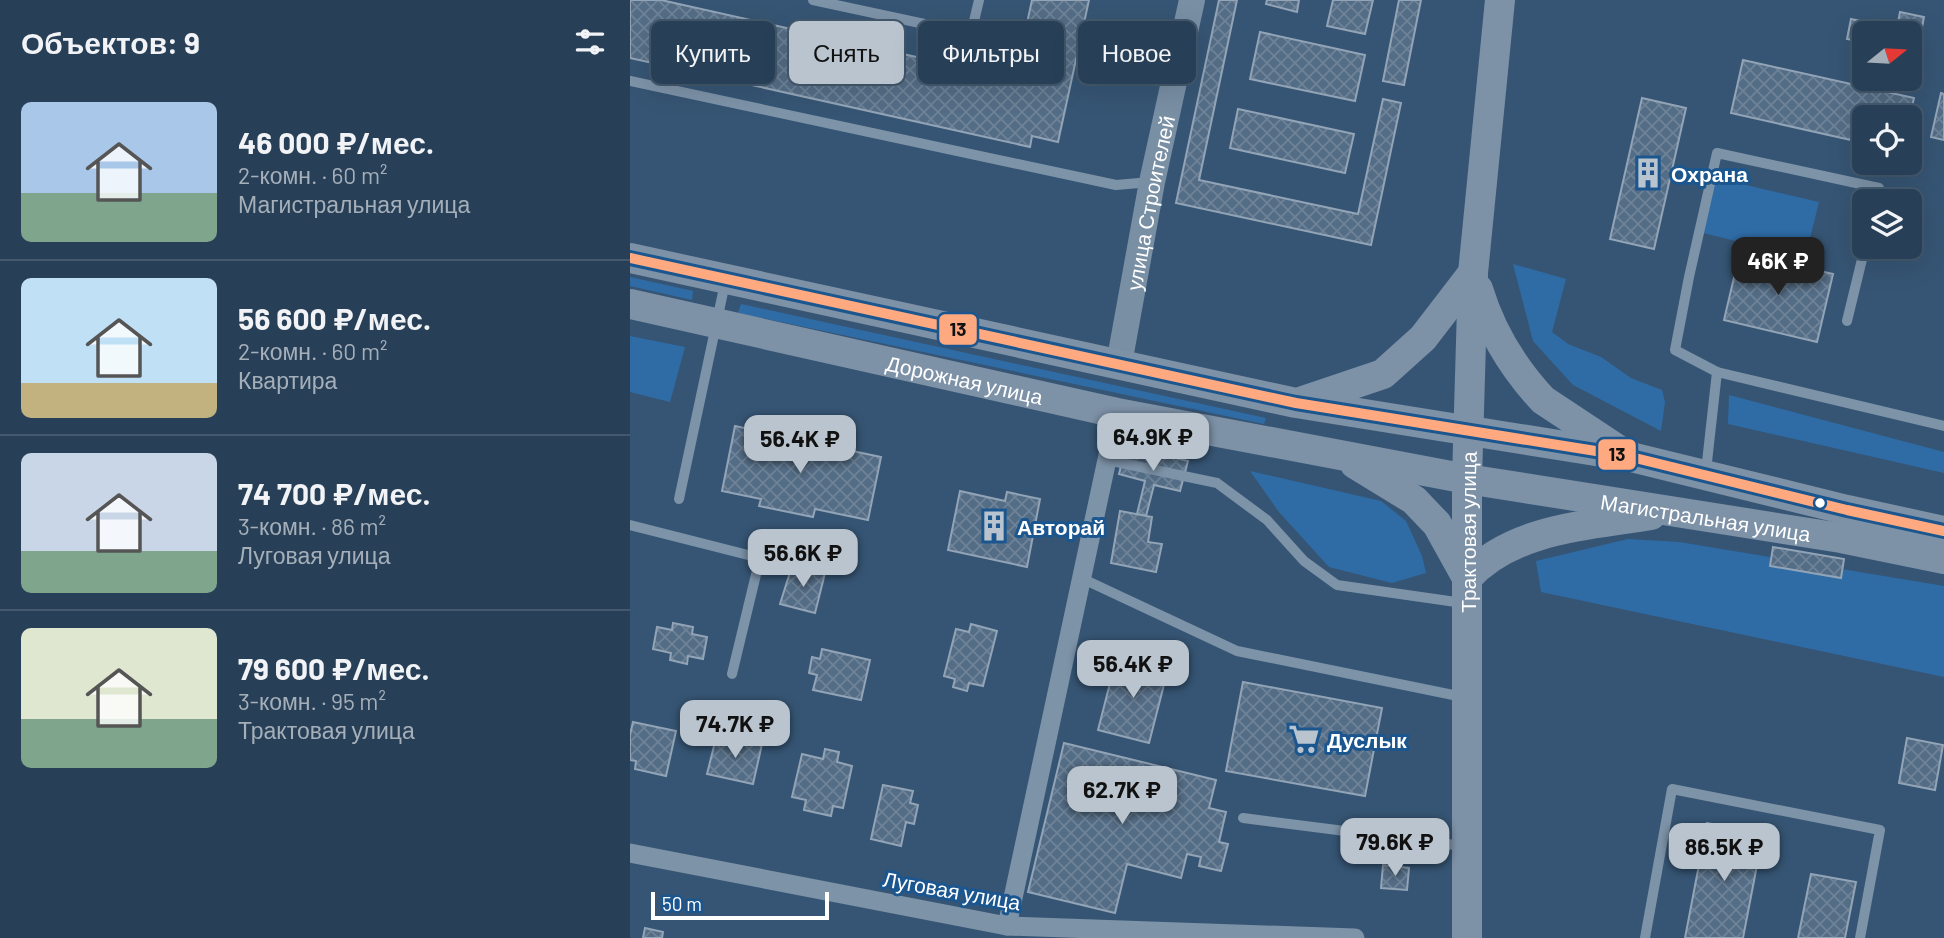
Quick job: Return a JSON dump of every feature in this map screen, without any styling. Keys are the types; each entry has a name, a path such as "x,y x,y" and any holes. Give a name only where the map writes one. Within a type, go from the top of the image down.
{"main road":[{"name":"улица Строителей","path":"1119,364 1152,182 1192,0"},
{"name":"Трактовая улица","path":"1467,938 1467,479 1473,273 1500,0"},
{"path":"630,258 1296,403 1468,430"},
{"path":"1296,403 1383,374 1423,338 1473,273"},
{"path":"1473,273 1486,315 1512,364 1544,400 1627,456"},
{"name":"Дорожная улица","path":"630,304 1117,413 1467,479"},
{"name":"Магистральная улица","path":"1468,430 1627,456 1944,531"},
{"path":"1339,455 1414,500 1437,524 1466,591"},
{"name":"Магистральная улица","path":"1467,479 1842,538 1944,559"},
{"path":"1466,591 1481,562 1511,544 1548,533 1679,511"}],"street":[{"path":"1007,926 1117,413"},
{"name":"Луговая улица","path":"630,853 1007,926 1355,938"}],"lane":[{"path":"813,0 971,34 979,0"},
{"path":"630,81 1116,185 1152,182"},
{"path":"1879,189 1717,153 1675,350 1717,372 1944,426"},
{"path":"1847,321 1862,259"},
{"path":"679,499 726,279"},
{"path":"1706,475 1717,372"},
{"path":"1107,460 1217,483 1267,520 1304,561 1337,585 1466,591"},
{"path":"630,525 760,558 732,674"},
{"path":"1081,578 1237,651 1467,698"},
{"path":"1645,938 1672,789 1880,830 1860,938"},
{"path":"1243,818 1467,846"}],"shaded area":[{"path":"1712,177 1819,202 1805,258 1699,232"},
{"path":"1513,264 1566,279 1552,332 1568,344 1601,357 1631,378 1662,390 1665,402 1661,431 1573,385 1533,341"},
{"path":"630,277 693,291 692,300 630,286"},
{"path":"741,304 1266,418 1264,424 738,313"},
{"path":"630,336 685,347 670,402 630,392"},
{"path":"1729,395 1944,452 1944,473 1728,424"},
{"path":"1250,471 1381,501 1406,521 1422,556 1426,573 1392,583 1329,567 1279,512"},
{"path":"1628,539 1679,542 1944,586 1944,677 1541,592 1536,561"}],"building":[{"path":"630,0 661,0 755,21 651,21 651,63 630,58"},
{"path":"1032,0 1089,0 1084,21 1078,21 1078,50 1058,142 1032,136 1030,147 747,84 775,84 775,25 789,29 789,84 904,84 904,54 918,57 918,84 1064,84 1064,21 1027,21"},
{"path":"1219,0 1237,0 1199,180 1358,214 1383,99 1401,103 1371,245 1176,203"},
{"path":"1267,0 1299,0 1297,12 1266,4"},
{"path":"1333,0 1373,0 1365,34 1327,26"},
{"path":"1399,0 1421,0 1404,85 1383,81"},
{"path":"1900,12 1924,17 1922,28 1922,21 1898,21"},
{"path":"1851,19 1861,21 1852,21 1852,40 1847,39"},
{"path":"1260,32 1365,55 1355,101 1250,79"},
{"path":"1743,60 1852,84 1852,91 1882,91 1914,98 1912,105 1852,105 1852,140 1731,113"},
{"path":"1941,93 1944,94 1944,140 1931,137"},
{"name":"Охрана","path":"1642,98 1686,108 1654,249 1610,239"},
{"path":"1238,109 1354,134 1345,173 1230,148"},
{"path":"1740,252 1833,274 1817,342 1724,320"},
{"path":"735,426 881,457 868,520 815,509 813,517 759,506 761,499 722,491"},
{"path":"1126,446 1188,461 1180,491 1154,485 1146,516 1137,514 1145,481 1119,474"},
{"name":"Авторай","path":"960,491 1005,501 1007,492 1040,499 1027,567 948,550"},
{"path":"1120,511 1152,517 1148,542 1162,544 1156,572 1111,563"},
{"path":"1773,547 1844,559 1841,578 1770,566"},
{"path":"792,566 825,573 815,613 780,604"},
{"path":"673,623 693,627 692,634 707,637 703,659 688,656 687,664 670,660 671,653 653,649 657,627 672,630"},
{"path":"971,624 997,631 983,686 969,683 967,691 953,687 955,679 944,676 956,629 969,632"},
{"path":"822,649 870,660 861,700 813,690 817,675 809,673 812,657 820,659"},
{"path":"1117,656 1168,669 1149,743 1098,730"},
{"name":"Дуслык","path":"1243,682 1382,708 1365,796 1226,771"},
{"path":"633,722 676,731 666,776 635,769 636,761 630,760"},
{"path":"725,736 762,744 753,784 707,774 716,738 725,740"},
{"path":"1907,738 1943,745 1935,790 1899,783"},
{"path":"1064,743 1216,780 1209,808 1226,812 1219,842 1228,844 1221,871 1199,866 1201,857 1187,854 1181,878 1127,864 1115,913 1028,892"},
{"path":"825,749 839,752 837,762 852,766 843,808 833,806 831,816 804,810 806,800 792,797 802,754 823,759"},
{"path":"883,785 913,791 910,803 918,805 914,824 906,822 901,846 871,839"},
{"path":"1707,823 1763,834 1743,938 1685,938"},
{"path":"1383,865 1409,868 1407,890 1381,888"},
{"path":"1811,874 1856,882 1845,938 1798,938"},
{"path":"645,928 663,932 662,938 643,938"}],"transit line":[{"name":"13","path":"630,258 1296,403 1627,456 1944,531"}],"place":[{"name":"Охрана","path":"1648,173"},
{"name":"Авторай","path":"994,526"},
{"name":"Дуслык","path":"1304,739"}]}
